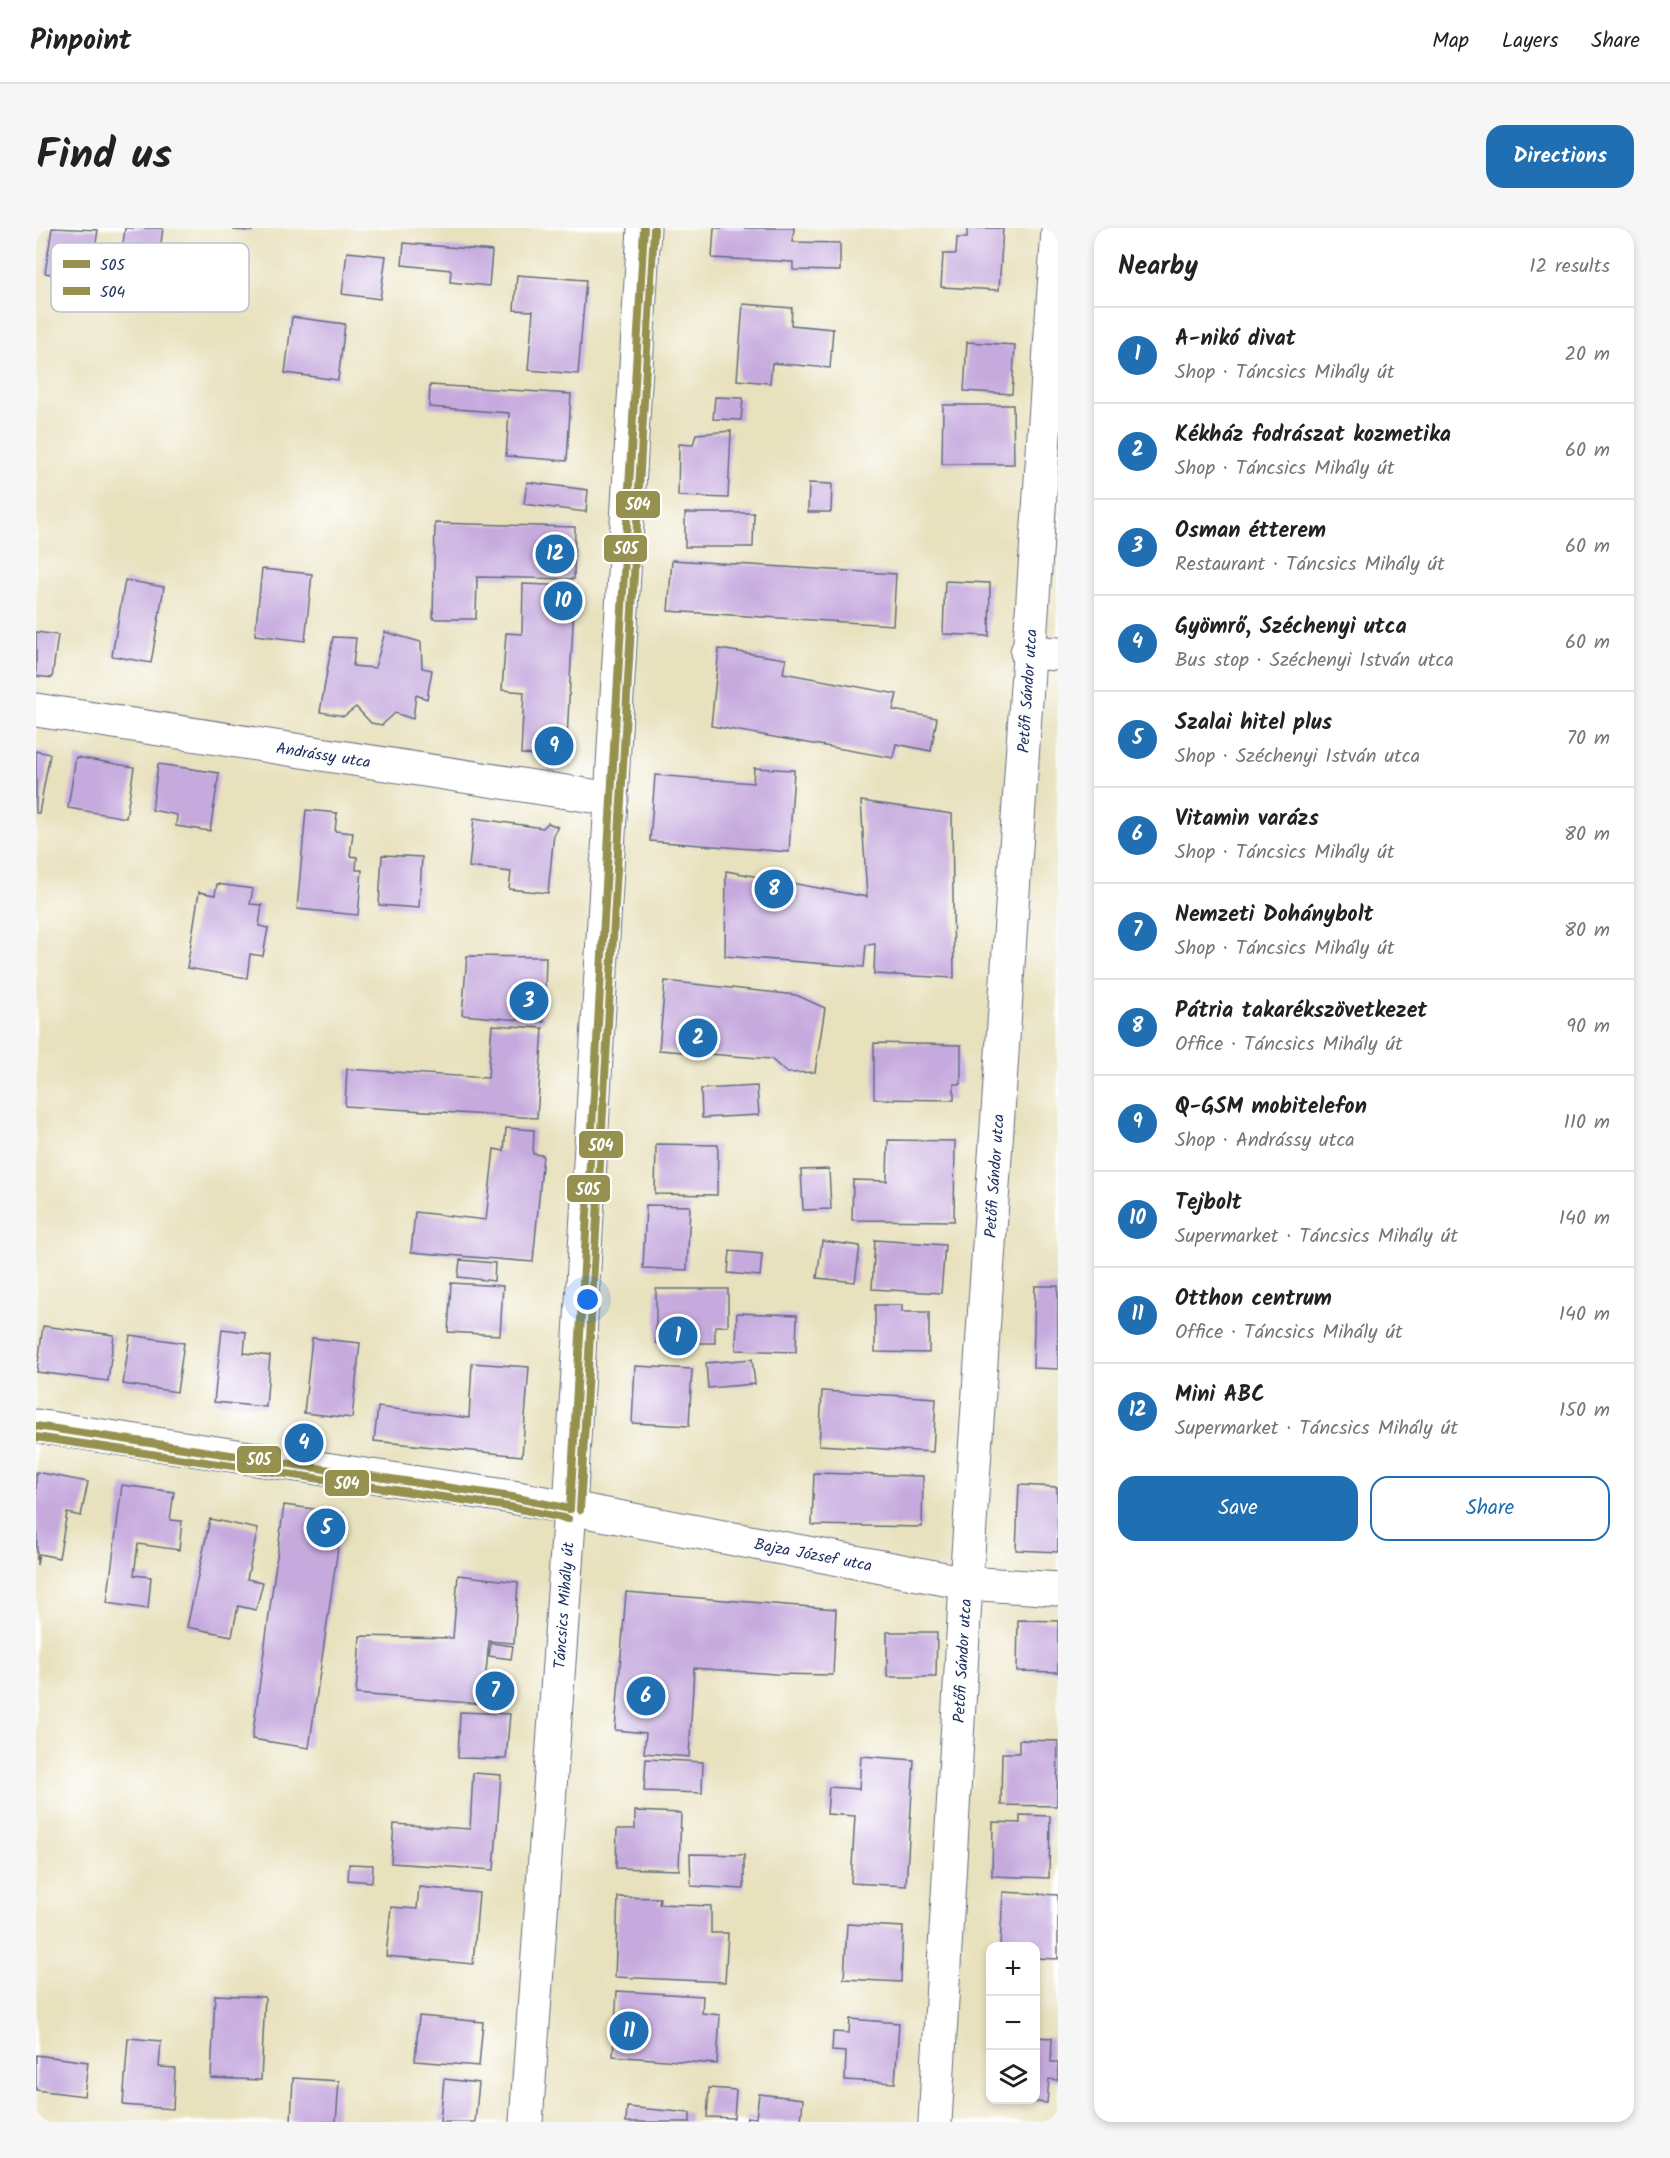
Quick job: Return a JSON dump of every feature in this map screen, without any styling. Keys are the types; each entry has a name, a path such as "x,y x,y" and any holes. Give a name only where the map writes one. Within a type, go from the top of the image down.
{"street":[{"name":"Táncsics Mihály út","path":"525,2122 570,1509 644,228"},
{"name":"Petőfi Sándor utca","path":"935,2122 966,1583 1043,653 1058,230"},
{"name":"Andrássy utca","path":"36,710 612,799"},
{"name":"Bajza József utca","path":"36,1426 512,1497 966,1583 1058,1590"}],"building":[{"path":"52,228 98,230 96,243 51,243 51,274 45,273"},
{"path":"125,228 163,228 161,243 123,243"},
{"path":"234,228 252,228 252,231 234,230"},
{"path":"714,228 794,228 793,242 840,243 840,271 793,270 793,262 712,258"},
{"path":"967,228 1003,228 999,290 941,287 943,254 956,254 957,238 967,238"},
{"path":"404,243 492,251 489,286 450,282 451,270 402,265"},
{"path":"347,252 386,256 380,299 342,294"},
{"path":"517,275 586,280 578,374 528,370 533,311 514,310"},
{"path":"743,304 792,308 791,325 833,329 830,368 772,363 770,383 737,380"},
{"path":"292,317 345,324 338,380 285,373"},
{"path":"967,342 1015,345 1012,394 964,391"},
{"path":"430,385 571,394 567,461 506,456 509,413 429,407"},
{"path":"715,397 743,398 741,420 713,419"},
{"path":"943,405 1013,405 1014,464 942,464"},
{"path":"731,431 728,498 678,496 679,444 693,445 696,434"},
{"path":"527,482 588,490 586,512 524,504"},
{"path":"809,483 832,484 831,512 808,512"},
{"path":"685,513 754,513 753,547 685,547"},
{"path":"435,523 575,527 574,579 477,577 476,619 433,619"},
{"path":"672,560 896,574 893,625 668,611"},
{"path":"262,569 312,574 305,641 255,635"},
{"path":"125,580 164,587 151,663 112,656"},
{"path":"945,581 990,583 989,636 943,634"},
{"path":"523,584 575,586 566,757 521,754 524,692 502,690 506,633 522,634"},
{"path":"36,632 58,635 52,678 36,676"},
{"path":"385,632 421,642 422,668 432,670 427,699 416,695 413,719 395,713 382,725 371,723 356,707 344,716 320,712 333,637 356,638 353,666 375,668"},
{"path":"719,649 786,659 783,673 897,694 893,710 937,718 931,751 896,744 893,758 711,726"},
{"path":"36,751 50,754 39,813 36,813"},
{"path":"76,757 134,767 126,818 68,808"},
{"path":"158,764 219,773 210,831 176,826 177,815 152,810"},
{"path":"754,768 794,770 789,852 650,841 655,775 753,783"},
{"path":"861,801 952,814 954,978 874,974 875,944 866,945 864,967 725,956 726,871 867,897"},
{"path":"306,810 337,813 335,831 353,833 350,856 357,857 356,870 362,870 358,915 297,909"},
{"path":"474,818 543,828 548,823 558,827 554,833 548,893 509,889 511,872 469,867"},
{"path":"382,855 422,857 419,908 379,905"},
{"path":"217,884 253,889 250,904 262,905 259,926 268,928 263,956 250,954 247,978 187,968 199,892 215,895"},
{"path":"467,956 546,957 544,1022 462,1015"},
{"path":"665,981 796,995 825,1008 815,1072 787,1073 771,1059 659,1050"},
{"path":"492,1025 543,1028 537,1118 345,1106 347,1069 488,1078"},
{"path":"874,1043 961,1045 961,1084 954,1084 954,1100 874,1099"},
{"path":"757,1086 759,1115 702,1118 701,1089"},
{"path":"506,1128 534,1130 533,1154 543,1155 533,1262 411,1252 415,1212 486,1220 494,1149 504,1151"},
{"path":"888,1140 955,1141 954,1221 852,1220 853,1180 887,1181"},
{"path":"656,1144 718,1145 717,1195 655,1194"},
{"path":"829,1169 831,1209 803,1210 801,1170"},
{"path":"646,1205 690,1206 687,1270 643,1268"},
{"path":"875,1240 945,1245 941,1293 872,1289"},
{"path":"822,1241 860,1246 855,1282 817,1278"},
{"path":"730,1251 762,1254 760,1276 728,1273"},
{"path":"460,1260 495,1263 494,1281 458,1277"},
{"path":"451,1283 503,1286 500,1335 448,1332"},
{"path":"1035,1286 1058,1286 1058,1369 1033,1368"},
{"path":"656,1289 728,1289 728,1326 715,1326 715,1343 656,1343"},
{"path":"875,1305 902,1305 902,1312 929,1312 929,1353 875,1352"},
{"path":"737,1313 797,1315 796,1352 736,1350"},
{"path":"43,1326 114,1335 108,1381 37,1372"},
{"path":"222,1329 246,1332 244,1353 270,1356 266,1407 214,1402"},
{"path":"130,1335 184,1343 177,1392 123,1384"},
{"path":"312,1338 360,1343 352,1418 304,1413"},
{"path":"752,1359 755,1384 708,1388 706,1363"},
{"path":"472,1363 529,1367 522,1456 374,1441 378,1407 469,1418"},
{"path":"635,1366 692,1369 689,1426 632,1423"},
{"path":"822,1391 936,1398 933,1452 819,1445"},
{"path":"36,1472 88,1482 81,1516 67,1513 59,1558 39,1554 37,1565"},
{"path":"814,1473 923,1476 922,1527 812,1525"},
{"path":"122,1485 174,1492 170,1520 182,1521 179,1550 138,1544 134,1575 151,1577 148,1609 107,1603"},
{"path":"1019,1485 1057,1487 1058,1552 1016,1550"},
{"path":"284,1505 343,1513 309,1748 252,1739"},
{"path":"210,1519 258,1529 247,1579 263,1582 256,1610 238,1606 232,1636 187,1627"},
{"path":"458,1575 518,1582 514,1643 489,1641 483,1704 356,1694 360,1636 453,1638"},
{"path":"626,1592 836,1609 833,1675 775,1674 694,1668 689,1757 644,1753 646,1733 615,1730"},
{"path":"1018,1620 1058,1621 1058,1672 1017,1671"},
{"path":"887,1632 937,1632 936,1677 887,1677"},
{"path":"491,1643 513,1646 511,1659 489,1656"},
{"path":"489,1676 506,1678 502,1706 485,1704"},
{"path":"460,1712 510,1714 506,1759 458,1758"},
{"path":"1019,1740 1058,1741 1057,1806 1001,1805 1002,1753 1019,1753"},
{"path":"861,1756 914,1760 906,1886 851,1883 855,1816 827,1814 829,1787 859,1789"},
{"path":"646,1759 703,1762 702,1793 644,1791"},
{"path":"473,1773 501,1775 494,1870 391,1863 394,1824 470,1829"},
{"path":"635,1811 681,1813 679,1870 616,1868 617,1829 635,1829"},
{"path":"1020,1815 1050,1816 1049,1878 992,1876 993,1822 1020,1823"},
{"path":"690,1854 744,1855 744,1889 691,1886"},
{"path":"349,1864 373,1865 372,1882 348,1880"},
{"path":"419,1887 479,1893 473,1964 386,1956 391,1907 417,1909"},
{"path":"1003,1892 1058,1895 1058,1959 1040,1958 1040,1942 1000,1942"},
{"path":"618,1897 660,1898 659,1904 711,1906 711,1933 728,1933 725,1982 615,1977"},
{"path":"847,1924 903,1927 901,1982 844,1979"},
{"path":"617,1991 703,1996 702,2013 720,2015 717,2064 613,2056"},
{"path":"215,1995 265,1997 261,2080 211,2078"},
{"path":"419,2016 483,2022 479,2066 415,2061"},
{"path":"850,2019 899,2023 895,2083 845,2080 846,2052 832,2051 833,2032 849,2033"},
{"path":"1040,2037 1052,2038 1051,2062 1058,2062 1058,2080 1049,2079 1047,2103 1040,2102"},
{"path":"128,2038 161,2041 159,2067 175,2068 173,2109 123,2105"},
{"path":"36,2055 88,2062 84,2096 36,2090"},
{"path":"293,2078 339,2081 336,2122 291,2122"},
{"path":"444,2079 479,2083 475,2122 440,2122"},
{"path":"709,2088 736,2090 734,2118 707,2117"},
{"path":"759,2094 803,2099 801,2122 746,2122 747,2117 756,2118"},
{"path":"627,2107 690,2113 690,2122 626,2122"}],"transit line":[{"name":"505","path":"570,1509 644,228"},
{"name":"504","path":"580,1510 654,229"},
{"name":"505","path":"36,1426 512,1497 570,1509"},
{"name":"504","path":"36,1437 510,1507 568,1519"}],"place":[{"name":"Mini ABC","path":"555,554"},
{"name":"Tejbolt","path":"563,601"},
{"name":"Q-GSM mobitelefon","path":"554,746"},
{"name":"Pátria takarékszövetkezet","path":"774,889"},
{"name":"Osman étterem","path":"529,1001"},
{"name":"Kékház fodrászat kozmetika","path":"698,1038"},
{"name":"A-nikó divat","path":"678,1336"},
{"name":"Gyömrő, Széchenyi utca","path":"304,1443"},
{"name":"Szalai hitel plus","path":"326,1528"},
{"name":"Nemzeti Dohánybolt","path":"495,1691"},
{"name":"Vitamin varázs","path":"646,1696"},
{"name":"Otthon centrum","path":"629,2031"}]}
